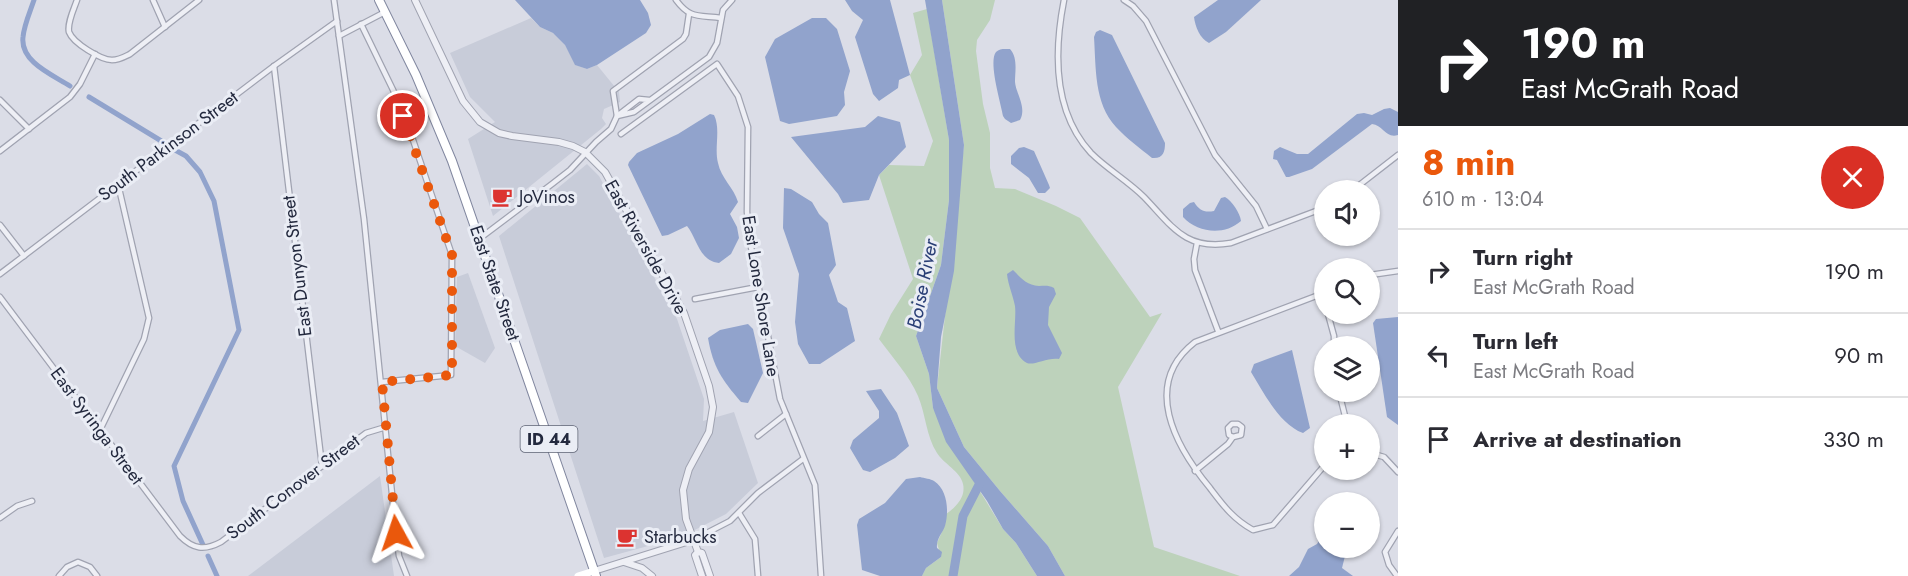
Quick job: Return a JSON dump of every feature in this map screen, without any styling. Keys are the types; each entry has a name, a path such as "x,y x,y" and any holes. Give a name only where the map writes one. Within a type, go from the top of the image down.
{"highway":[{"name":"East State Street","path":"379,0 417,75 446,146 595,574"}],"main road":[{"path":"578,576 595,574"}],"street":[{"path":"77,0 68,30 74,41 104,59 120,59 130,54 199,0"},
{"path":"153,0 165,27"},
{"path":"334,0 364,219 399,556 407,576"},
{"name":"East Riverside Drive","path":"415,0 463,102 480,122 499,133 559,142 585,152 597,163 610,179 684,313 709,386 713,407 709,432 689,469 683,490 684,510 693,540 698,552 702,553 710,576"},
{"path":"676,0 689,14 721,18"},
{"path":"479,239 570,170 585,152 611,129 617,116 639,99 654,99 709,57 717,43 721,18 726,6 732,0"},
{"path":"1064,0 1059,30 1059,75 1071,122 1089,151 1138,192 1174,230 1197,243 1215,246 1231,243 1314,212"},
{"path":"1124,0 1133,6 1146,21 1215,155 1256,206 1267,229"},
{"path":"1133,6 1138,1"},
{"path":"339,36 385,12"},
{"path":"617,116 613,91 683,39 689,14"},
{"name":"South Parkinson Street","path":"0,274 274,66 337,21"},
{"path":"361,24 395,94 412,137 452,255 452,375 382,382"},
{"path":"0,151 70,97 80,84 95,54"},
{"name":"East Lone Shore Lane","path":"621,134 717,64 738,96 748,127 747,212 758,287 776,384 803,459 815,485 820,576"},
{"name":"East Dunyon Street","path":"274,66 322,466"},
{"path":"0,100 29,129"},
{"path":"1366,180 1398,155"},
{"path":"100,430 144,339 149,318 118,184"},
{"path":"0,225 24,256"},
{"path":"1197,243 1194,259 1196,270 1218,331"},
{"path":"1380,274 1398,271"},
{"path":"695,299 758,287"},
{"name":"East Syringa Street","path":"0,297 180,536 190,545 200,548"},
{"path":"1314,297 1218,331 1195,342 1181,354 1170,374 1167,386 1167,410 1170,423 1195,471 1236,520 1253,530 1273,525 1314,478"},
{"path":"758,436 786,414"},
{"name":"South Conover Street","path":"200,548 211,547 220,542 366,433 386,427"},
{"path":"1195,471 1228,444 1233,437"},
{"path":"1380,456 1384,457 1398,472"},
{"path":"595,574 624,562 693,540 730,520 803,459"},
{"path":"0,518 17,506 32,501"},
{"path":"740,513 755,539 758,576"},
{"path":"1397,576 1389,565 1385,552 1398,531"},
{"name":"East Riverside Drive","path":"698,552 695,555 702,576"},
{"path":"59,576 72,564 78,562 90,567 97,576"},
{"path":"624,562 642,568 652,576"}],"shaded area":[{"path":"531,18 540,27 553,33 565,45 576,65 587,69 597,65 619,92 620,102 604,109 602,118 606,124 601,129 493,216 468,139 495,122 470,97 450,53"},
{"path":"587,164 599,176 677,319 704,399 703,421 734,412 758,483 726,514 681,537 604,558 499,236"},
{"path":"468,273 495,348 485,363 455,346 457,277"},
{"path":"380,476 394,576 248,576"}],"green space":[{"path":"942,0 995,0 990,20 977,40 976,51 983,104 990,133 990,168 995,188 1015,189 1080,218 1150,317 1162,313 1118,387 1154,547 1240,576 1065,576 1048,546 964,447 937,388 964,145"},
{"path":"927,9 949,140 949,200 941,265 916,336 929,374 933,408 1003,529 1016,543 1037,576 922,576 926,568 941,557 937,543 945,525 946,514 959,501 964,489 962,480 940,457 933,446 921,403 914,388 879,339 891,314 913,279 879,175 889,165 924,166 933,141 910,75 922,55 913,13"}],"water":[{"path":"515,0 640,0 648,13 651,25 646,33 587,69 575,65 565,45 553,33 540,27"},
{"path":"845,0 890,0 910,75 899,80 898,88 879,101 873,94 855,37 863,20 852,11"},
{"path":"925,0 942,0 964,145 954,271 941,337 937,388 964,447 1048,546 1065,576 1037,576 946,442 933,408 929,374 916,336 941,265 949,200 949,140"},
{"path":"1218,0 1261,0 1226,32 1209,43 1198,32 1194,17"},
{"path":"812,18 826,18 837,29 850,71 844,92 845,105 837,116 789,124 780,121 765,57 775,39"},
{"path":"1100,30 1112,35 1165,143 1164,152 1159,157 1152,158 1125,136 1109,118 1100,96 1096,73 1094,37"},
{"path":"1001,49 1010,49 1015,60 1015,82 1022,105 1020,120 1011,123 1003,116 993,64 996,52"},
{"path":"1390,108 1398,112 1398,135 1387,134 1372,124 1312,169 1289,177 1286,177 1277,160 1273,159 1274,151 1280,147 1297,154 1308,154 1357,114 1372,115"},
{"path":"710,114 714,115 716,120 717,157 720,168 738,202 730,214 737,227 739,238 731,254 719,263 703,254 687,226 662,236 628,165 637,153 678,134"},
{"path":"878,116 900,122 906,147 879,175 869,200 843,203 791,137 865,127"},
{"path":"1024,147 1034,151 1050,188 1045,193 1038,193 1029,178 1011,164 1011,156 1019,148"},
{"path":"784,188 791,189 812,202 828,223 836,265 829,275 838,302 847,308 855,341 820,364 809,364 798,344 795,322 799,274 783,228"},
{"path":"1225,197 1233,204 1241,221 1234,226 1211,231 1196,226 1183,217 1183,209 1190,203 1194,202 1200,209 1207,212 1214,211 1221,198"},
{"path":"1013,270 1024,281 1054,288 1056,294 1049,307 1048,325 1062,353 1059,359 1030,364 1017,352 1015,306 1007,274"},
{"path":"1398,317 1398,425 1387,417 1380,370 1380,336 1375,336 1373,324 1380,324 1380,319"},
{"path":"748,324 753,329 763,373 748,403 741,402 724,380 716,365 708,338 720,330"},
{"path":"1292,350 1310,428 1303,433 1294,429 1279,415 1251,372 1254,364"},
{"path":"881,389 897,413 909,446 895,458 870,472 863,470 850,448 853,440 879,418 879,411 866,391"},
{"path":"920,477 934,481 945,496 946,520 937,545 942,552 941,557 926,568 922,576 880,576 862,570 857,525 859,519 885,503 906,479"},
{"path":"1314,546 1314,558 1344,558 1342,568 1353,576 1289,576 1299,567 1308,549"}],"waterway":[{"path":"34,0 26,23 23,46 32,61 39,67 70,86"},
{"path":"89,97 163,142"},
{"path":"175,150 186,156 200,172 214,201 239,330 174,466 183,501 204,547"},
{"path":"953,576 963,516 982,479"},
{"path":"208,556 217,576"}],"place":[{"name":"JoVinos","path":"502,197"},
{"name":"Starbucks","path":"627,537"}],"route":[{"path":"396,533 382,382 452,375 452,255 403,116"}],"water label":[{"name":"Boise River","path":"922,284"}]}
